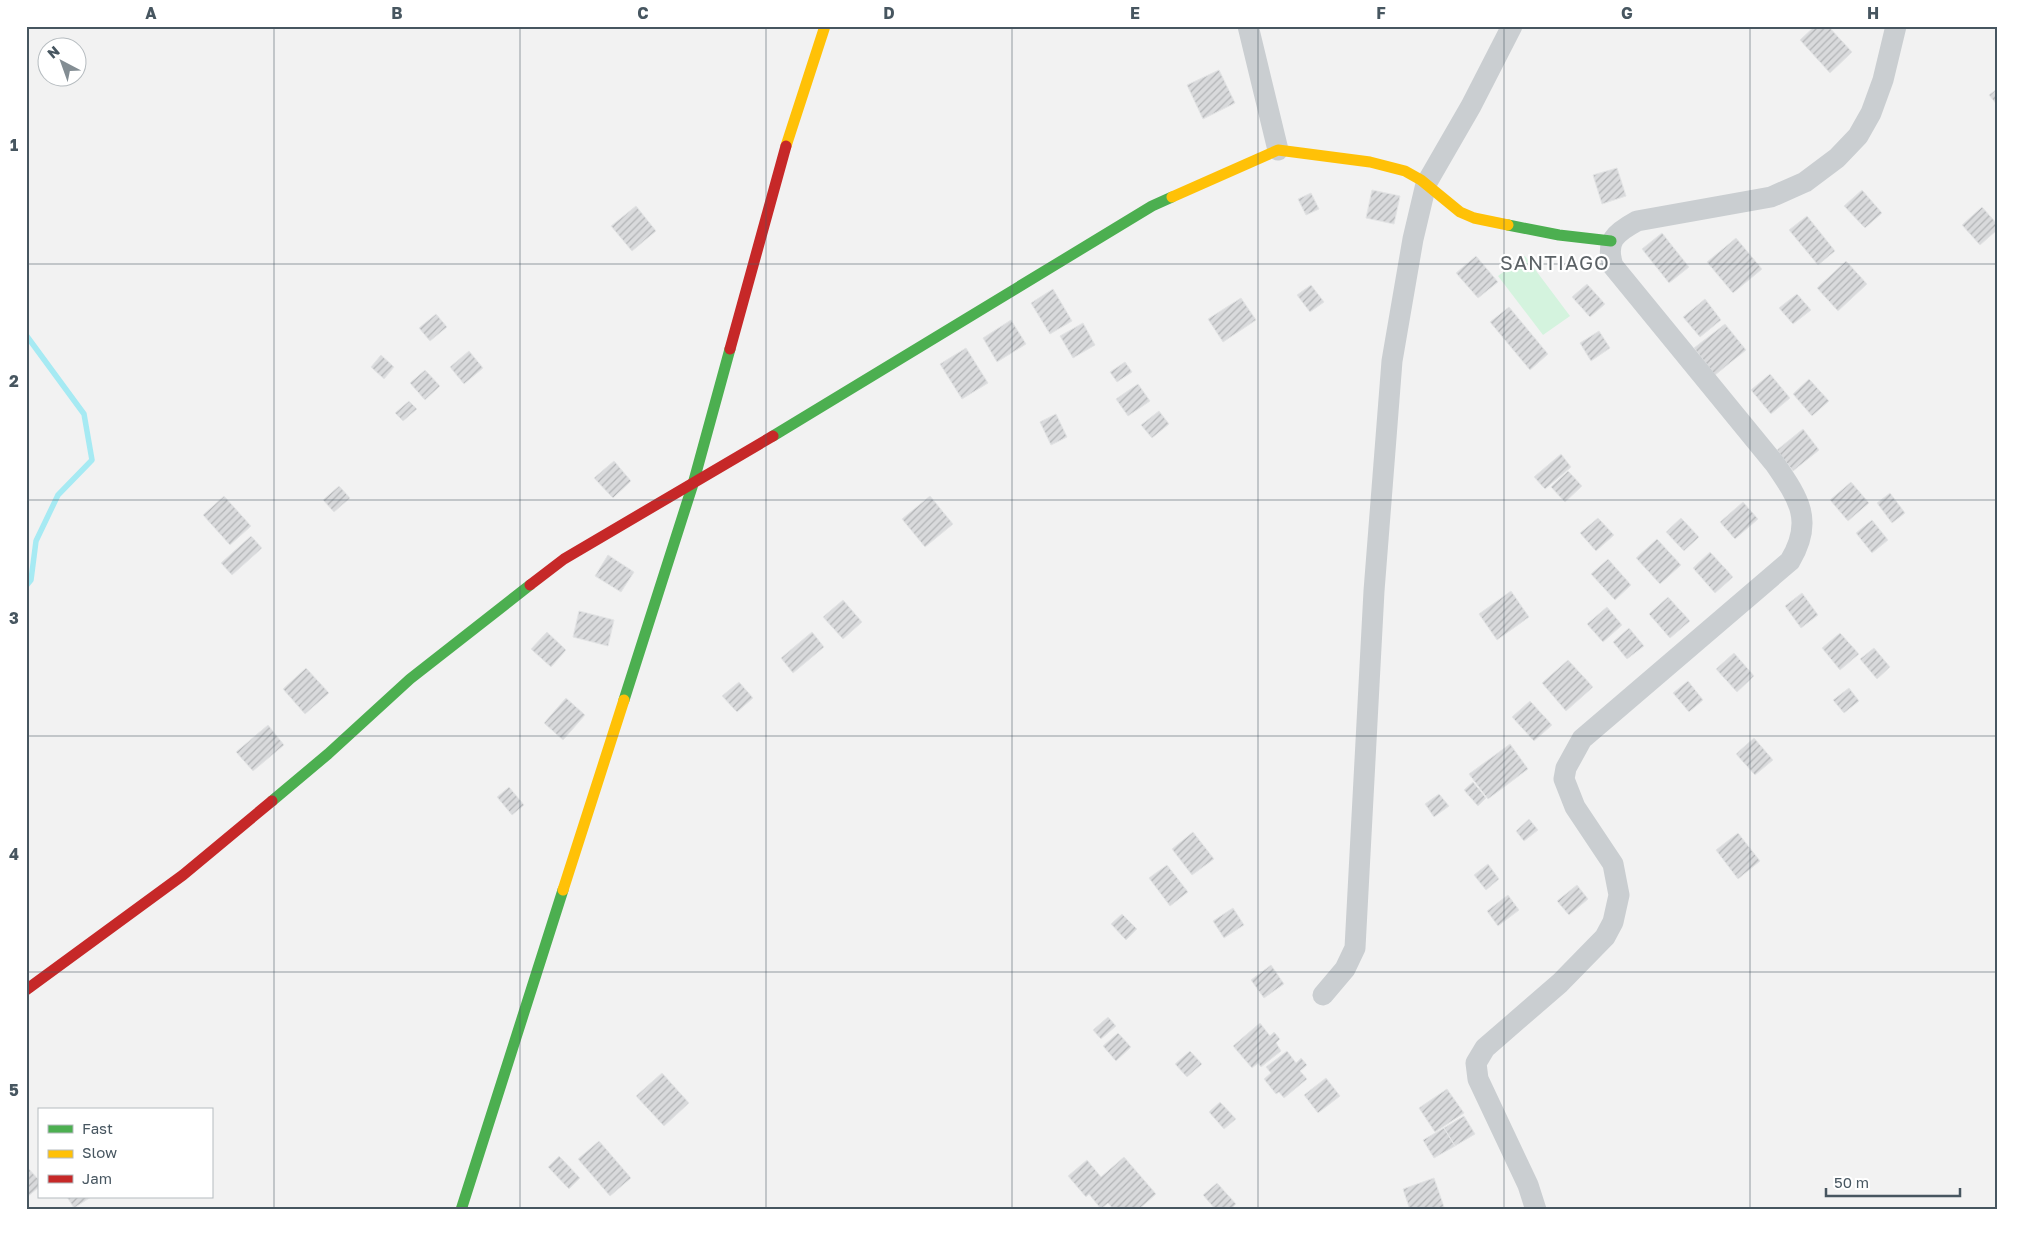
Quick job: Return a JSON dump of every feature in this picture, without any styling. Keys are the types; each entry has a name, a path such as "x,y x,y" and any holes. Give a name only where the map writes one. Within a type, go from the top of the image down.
{"street":[{"path":"461,1210 693,484 794,118 825,26"},
{"path":"1248,26 1278,150"},
{"path":"1324,995 1345,969 1356,948 1374,592 1392,361 1412,239 1426,184 1471,106 1512,26"},
{"path":"1536,1210 1528,1185 1478,1078 1476,1063 1485,1048 1560,983 1605,937 1615,915 1619,895 1613,864 1575,807 1564,779 1566,768 1582,739 1790,561 1799,545 1803,530 1801,511 1780,471 1613,266 1608,252 1611,241 1623,229 1637,221 1771,197 1805,182 1837,158 1858,136 1871,112 1882,80 1896,26"},
{"path":"26,990 183,875 328,754 410,679 564,559 693,484 1152,206 1278,150 1370,162 1405,171 1426,184 1460,212 1474,218 1559,235 1611,241"}],"green space":[{"path":"1525,256 1570,316 1543,335 1498,276"}],"building":[{"path":"1815,26 1828,26 1852,52 1830,73 1800,40"},
{"path":"1219,70 1235,103 1203,119 1187,85"},
{"path":"1998,88 1998,106 1989,95"},
{"path":"1617,168 1626,196 1602,204 1593,175"},
{"path":"1372,190 1400,196 1394,224 1366,218"},
{"path":"1862,190 1882,213 1865,228 1844,206"},
{"path":"1311,193 1319,209 1306,215 1298,199"},
{"path":"636,206 656,231 632,251 611,226"},
{"path":"1982,207 1998,225 1998,229 1980,245 1962,225"},
{"path":"1807,216 1835,251 1818,265 1789,230"},
{"path":"1662,233 1689,267 1669,283 1642,249"},
{"path":"1736,238 1762,269 1733,293 1707,262"},
{"path":"1476,256 1498,282 1478,298 1456,273"},
{"path":"1846,261 1867,284 1838,311 1817,288"},
{"path":"1587,284 1605,304 1590,317 1572,297"},
{"path":"1311,285 1324,302 1310,312 1297,295"},
{"path":"1053,289 1072,321 1050,334 1031,303"},
{"path":"1797,294 1811,310 1793,324 1779,308"},
{"path":"1241,298 1256,320 1223,342 1208,319"},
{"path":"1705,299 1721,320 1700,337 1683,317"},
{"path":"1509,307 1548,354 1530,370 1490,322"},
{"path":"436,314 447,327 430,341 419,328"},
{"path":"1011,320 1026,344 997,362 983,338"},
{"path":"1083,323 1095,345 1073,358 1060,336"},
{"path":"1725,324 1746,350 1715,375 1694,348"},
{"path":"1599,331 1610,348 1591,361 1580,343"},
{"path":"966,348 988,383 962,399 940,364"},
{"path":"469,351 483,368 464,384 450,367"},
{"path":"381,355 394,367 384,379 371,367"},
{"path":"1125,362 1132,372 1117,382 1110,372"},
{"path":"425,370 440,386 425,400 410,383"},
{"path":"1770,374 1790,398 1771,414 1751,390"},
{"path":"1809,379 1829,401 1812,416 1793,394"},
{"path":"1138,384 1150,401 1128,416 1116,399"},
{"path":"409,401 417,409 403,421 395,413"},
{"path":"1159,411 1169,424 1152,438 1141,425"},
{"path":"1056,414 1067,437 1051,445 1040,422"},
{"path":"1803,429 1819,450 1793,471 1777,450"},
{"path":"1561,454 1571,467 1545,489 1534,477"},
{"path":"614,461 631,481 613,498 594,478"},
{"path":"1568,471 1582,486 1565,502 1551,487"},
{"path":"1851,482 1869,503 1848,521 1830,500"},
{"path":"339,486 350,498 334,512 323,500"},
{"path":"1890,493 1905,513 1892,523 1877,503"},
{"path":"224,496 251,526 230,545 203,515"},
{"path":"930,496 953,524 925,547 902,519"},
{"path":"1743,502 1758,519 1735,539 1720,522"},
{"path":"1598,518 1614,535 1596,551 1580,533"},
{"path":"1681,518 1699,537 1684,551 1666,532"},
{"path":"1872,520 1888,540 1872,553 1856,533"},
{"path":"251,536 262,548 232,575 221,563"},
{"path":"1657,539 1681,565 1660,584 1636,558"},
{"path":"1710,552 1733,577 1715,593 1693,568"},
{"path":"608,555 634,572 621,592 595,576"},
{"path":"1608,559 1631,585 1615,600 1591,574"},
{"path":"1511,591 1529,617 1497,640 1479,614"},
{"path":"1802,593 1818,615 1801,628 1785,606"},
{"path":"1668,597 1690,621 1670,638 1649,614"},
{"path":"843,600 862,622 843,639 823,617"},
{"path":"1607,607 1622,625 1603,642 1587,624"},
{"path":"579,611 614,620 608,646 573,637"},
{"path":"1629,628 1644,646 1627,659 1613,642"},
{"path":"547,632 566,650 551,667 531,649"},
{"path":"812,632 824,647 793,673 781,658"},
{"path":"1840,633 1859,654 1840,670 1822,648"},
{"path":"1874,648 1890,667 1877,679 1860,659"},
{"path":"1734,653 1754,676 1737,692 1716,669"},
{"path":"1568,660 1593,687 1566,711 1542,683"},
{"path":"306,668 329,693 305,714 283,689"},
{"path":"1688,681 1703,700 1689,712 1673,693"},
{"path":"739,682 753,698 737,712 722,696"},
{"path":"1849,688 1859,701 1844,713 1833,700"},
{"path":"566,698 585,715 563,740 544,723"},
{"path":"1530,701 1552,725 1534,741 1512,717"},
{"path":"268,725 284,745 253,771 236,752"},
{"path":"1754,738 1773,760 1755,775 1736,754"},
{"path":"1510,744 1528,769 1488,799 1469,774"},
{"path":"1473,782 1486,798 1478,806 1464,790"},
{"path":"509,787 524,805 512,815 497,797"},
{"path":"1439,794 1449,806 1434,817 1425,804"},
{"path":"1529,819 1538,830 1524,841 1516,831"},
{"path":"1193,832 1214,859 1192,875 1172,849"},
{"path":"1738,833 1760,861 1738,879 1716,850"},
{"path":"1488,864 1499,879 1486,890 1474,875"},
{"path":"1167,865 1188,892 1170,906 1149,878"},
{"path":"1577,885 1588,899 1569,915 1557,901"},
{"path":"1508,895 1519,910 1498,926 1487,911"},
{"path":"1233,908 1244,925 1224,938 1213,921"},
{"path":"1122,914 1137,929 1126,940 1111,924"},
{"path":"1271,965 1284,984 1264,998 1251,980"},
{"path":"1108,1017 1116,1026 1101,1039 1093,1030"},
{"path":"1260,1023 1270,1036 1274,1032 1280,1039 1276,1043 1281,1051 1261,1067 1258,1063 1252,1068 1233,1046"},
{"path":"1118,1033 1131,1047 1116,1061 1103,1046"},
{"path":"1190,1051 1202,1064 1187,1077 1175,1064"},
{"path":"1287,1051 1296,1063 1301,1058 1307,1065 1300,1071 1307,1079 1284,1098 1279,1092 1276,1094 1264,1079 1271,1073 1266,1067"},
{"path":"662,1073 689,1103 664,1126 636,1096"},
{"path":"1326,1078 1340,1096 1318,1113 1304,1095"},
{"path":"1447,1089 1464,1113 1435,1132 1419,1108"},
{"path":"1220,1102 1236,1119 1224,1129 1209,1112"},
{"path":"1464,1116 1475,1134 1455,1146 1444,1128"},
{"path":"1444,1128 1455,1146 1434,1158 1423,1140"},
{"path":"599,1141 631,1178 610,1196 578,1159"},
{"path":"559,1156 580,1178 569,1189 548,1167"},
{"path":"1124,1157 1156,1194 1138,1210 1114,1210 1108,1203 1101,1209 1089,1194 1086,1197 1068,1176 1087,1160 1101,1177"},
{"path":"26,1166 38,1179 38,1188 26,1198"},
{"path":"1434,1178 1445,1210 1410,1210 1403,1189"},
{"path":"1217,1183 1236,1204 1230,1210 1216,1210 1203,1195"},
{"path":"68,1198 89,1198 74,1208"}],"waterway":[{"path":"26,335 84,414 92,460 58,495 36,541 31,580 26,586"}],"traffic: fast":[{"path":"773,436 1152,206 1172,197"},
{"path":"1508,225 1559,235 1611,241"},
{"path":"624,700 693,484 730,349"},
{"path":"272,801 328,754 410,679 530,585"},
{"path":"461,1210 563,890"}],"traffic: slow":[{"path":"786,146 825,26"},
{"path":"1172,197 1278,150 1370,162 1405,171 1421,180 1460,212 1474,218 1508,225"},
{"path":"563,890 624,700"}],"traffic: jam":[{"path":"730,349 786,146"},
{"path":"530,585 564,559 773,436"},
{"path":"26,990 183,875 272,801"}],"district":[{"name":"SANTIAGO","path":"1555,262"}]}
